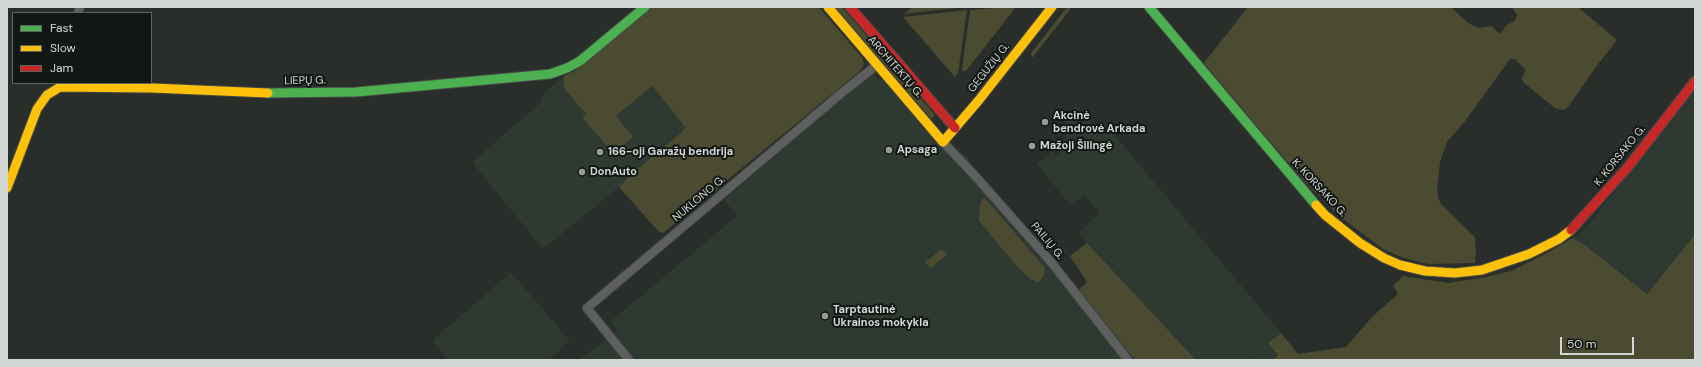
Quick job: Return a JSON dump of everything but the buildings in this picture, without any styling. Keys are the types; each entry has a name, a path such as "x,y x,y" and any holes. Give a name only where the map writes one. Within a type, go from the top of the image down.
{"street":[{"name":"LIEPŲ G.","path":"7,188 37,109 47,95 60,85 250,93 356,92 392,90 550,74 567,68 580,61 645,7"},
{"name":"ARCHITEKTŲ G.","path":"828,7 944,142"},
{"name":"ARCHITEKTŲ G.","path":"850,7 955,128"},
{"name":"GEGUŽIŲ G.","path":"944,142 1052,7"},
{"name":"K. KORSAKO G.","path":"1149,7 1325,215 1360,243 1384,258 1400,265 1425,271 1455,273 1482,270 1505,263 1559,239 1573,229 1632,162 1695,81"},
{"name":"NUKLONO G.","path":"629,360 587,308 844,91 877,65"},
{"name":"PAILIŲ G.","path":"944,142 1051,262 1128,360"}],"shaded area":[{"path":"874,75 885,82 953,161 965,154 981,178 1079,290 1135,360 578,360 618,331 611,321 737,216 724,200 867,76"},
{"path":"563,77 565,90 586,114 583,117 616,116 652,86 685,127 682,132 630,175 619,187 543,249 472,162 539,104 545,92"},
{"path":"1695,91 1695,234 1647,294 1585,245 1573,238 1583,231"},
{"path":"1076,106 1098,130 1105,124 1281,333 1268,343 1278,355 1273,360 1254,360 1252,358 1249,360 1196,360 1087,243 1079,232 1100,213 1084,195 1071,206 1037,164 1052,151 1056,155 1059,154 1056,147 1067,137 1064,120"},
{"path":"511,272 570,341 548,360 448,360 432,341"}],"green space":[{"path":"649,7 819,7 863,59 864,65 860,71 663,233 659,232 619,187 630,175 682,132 685,127 652,86 616,116 633,137 613,153 582,117 586,114 565,90 563,77 574,71"},
{"path":"835,7 842,7 935,115 931,119"},
{"path":"912,7 966,7 904,14"},
{"path":"1016,7 966,71 963,71 962,69 970,10"},
{"path":"1067,7 1072,7 1032,58 1031,53"},
{"path":"1248,7 1451,7 1468,23 1478,28 1491,26 1500,34 1507,25 1515,21 1517,15 1512,7 1578,7 1617,40 1567,108 1563,110 1555,108 1524,83 1522,78 1526,70 1515,59 1510,59 1465,121 1447,142 1440,162 1437,188 1438,198 1441,204 1475,237 1475,263 1428,264 1404,258 1383,249 1338,215 1305,182 1204,63"},
{"path":"967,10 958,73 955,77 903,17"},
{"path":"985,198 1045,268 1044,276 1038,283 1029,278 1015,264 979,221 980,204 982,199"},
{"path":"1695,234 1695,360 1273,360 1278,355 1268,343 1281,333 1298,354 1346,347 1372,317 1398,294 1393,286 1403,276 1448,283 1481,278 1511,271 1573,238 1585,245 1647,294"},
{"path":"1087,243 1196,360 1135,360 1079,290 1087,282 1070,256"},
{"path":"942,249 947,255 930,268 925,262"}],"traffic: fast":[{"path":"268,93 356,92 550,74 567,68 580,61 645,7"},
{"path":"1149,7 1316,205"}],"traffic: slow":[{"path":"828,7 943,142"},
{"path":"943,142 979,100 1052,7"},
{"path":"7,188 37,109 47,95 60,87 152,88 268,93"},
{"path":"1316,205 1325,215 1360,243 1384,258 1400,265 1425,271 1455,273 1482,270 1529,254 1559,239 1571,230"}],"traffic: jam":[{"path":"850,7 955,128"},
{"path":"1571,230 1628,167 1695,81"}],"place":[{"name":"Akcinė bendrovė Arkada","path":"1045,122"},
{"name":"Mažoji Šilingė","path":"1032,146"},
{"name":"Apsaga","path":"889,150"},
{"name":"166-oji Garažų bendrija","path":"600,152"},
{"name":"DonAuto","path":"582,172"},
{"name":"Tarptautinė Ukrainos mokykla","path":"825,316"}]}
